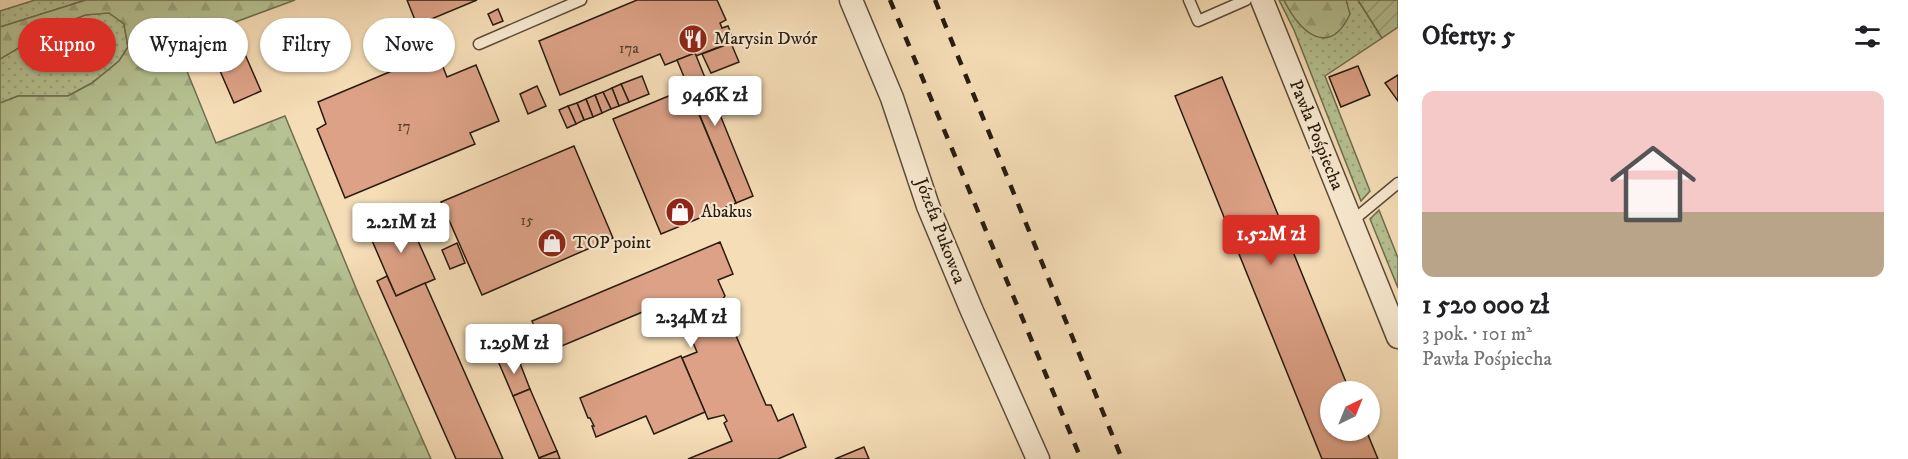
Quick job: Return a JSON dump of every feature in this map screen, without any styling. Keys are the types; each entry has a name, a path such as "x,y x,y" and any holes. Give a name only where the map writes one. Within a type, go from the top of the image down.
{"street":[{"name":"Józefa Pukowca","path":"851,0 892,98 928,206 1038,459"},
{"name":"Pawła Pośpiecha","path":"1262,0 1398,337"}],"lane":[{"path":"479,44 581,0"},
{"path":"1189,0 1198,21 1246,0"},
{"path":"1352,222 1398,183"}],"green space":[{"path":"35,0 86,0 29,18 18,18 18,21 0,27 0,11"},
{"path":"86,0 295,0 246,18 128,18 128,47 124,24 109,13 78,18 29,18"},
{"path":"1279,0 1358,0 1382,38 1325,76 1370,191 1361,201 1294,30"},
{"path":"1284,0 1346,0 1350,14 1342,28 1324,38 1315,36 1306,30 1290,12"},
{"path":"1358,0 1398,0 1398,27 1382,38"},
{"path":"109,12 124,24 128,47 116,63 116,18 78,18"},
{"path":"18,21 18,48 0,59 0,27"},
{"path":"128,47 128,72 187,72 216,143 285,116 358,293 431,459 0,459 0,103 18,96 68,96 92,83 106,72 116,72 116,63"},
{"path":"18,48 18,72 106,72 92,83 68,96 18,96 0,103 0,59"},
{"path":"1379,210 1398,258 1398,288 1370,219"}],"building":[{"path":"407,0 477,0 434,18 414,18"},
{"path":"637,0 717,0 726,20 720,23 722,28 728,26 734,41 665,65 660,54 560,95 539,41"},
{"path":"498,9 503,21 493,25 488,14"},
{"path":"731,43 739,62 711,73 702,54"},
{"path":"695,53 753,196 736,203 677,60"},
{"path":"248,61 261,91 234,103 220,72 248,72"},
{"path":"476,65 499,121 470,133 475,144 345,198 317,129 326,124 318,102 389,72 445,72 447,77"},
{"path":"1358,66 1370,95 1341,107 1329,77"},
{"path":"1398,75 1398,101 1385,83"},
{"path":"642,76 649,94 629,102 621,84"},
{"path":"1222,77 1346,381 1320,381 1320,441 1371,441 1378,459 1322,459 1175,96"},
{"path":"621,84 629,102 619,106 612,88"},
{"path":"537,86 546,106 528,114 520,94"},
{"path":"612,88 619,106 611,109 603,92"},
{"path":"688,88 736,203 661,234 613,119"},
{"path":"603,92 611,109 602,113 595,95"},
{"path":"595,95 602,113 593,117 586,99"},
{"path":"586,99 593,117 584,120 577,103"},
{"path":"577,103 584,120 576,124 568,106"},
{"path":"568,106 576,124 567,128 559,110"},
{"path":"574,146 613,238 482,295 441,202"},
{"path":"405,212 435,279 396,296 367,229"},
{"path":"720,242 733,274 718,280 725,296 721,301 766,405 771,405 778,421 793,414 806,447 778,459 688,459 732,441 724,423 727,421 724,415 708,419 682,358 697,352 682,317 680,318 671,300 545,353 532,321"},
{"path":"457,243 465,263 450,269 442,250"},
{"path":"387,276 396,296 425,283 503,459 456,459 377,281"},
{"path":"516,353 530,389 513,396 498,361"},
{"path":"681,356 705,412 654,434 646,416 596,437 592,426 594,426 580,398"},
{"path":"530,389 557,451 539,458 513,396"},
{"path":"864,447 869,459 835,459"},
{"path":"557,451 560,459 539,459 539,458"}],"railway":[{"path":"890,0 1081,459"},
{"path":"935,0 1122,459"}],"place":[{"name":"Marysin Dwór","path":"693,39"},
{"name":"Abakus","path":"680,212"},
{"name":"TOP point","path":"552,243"}]}
